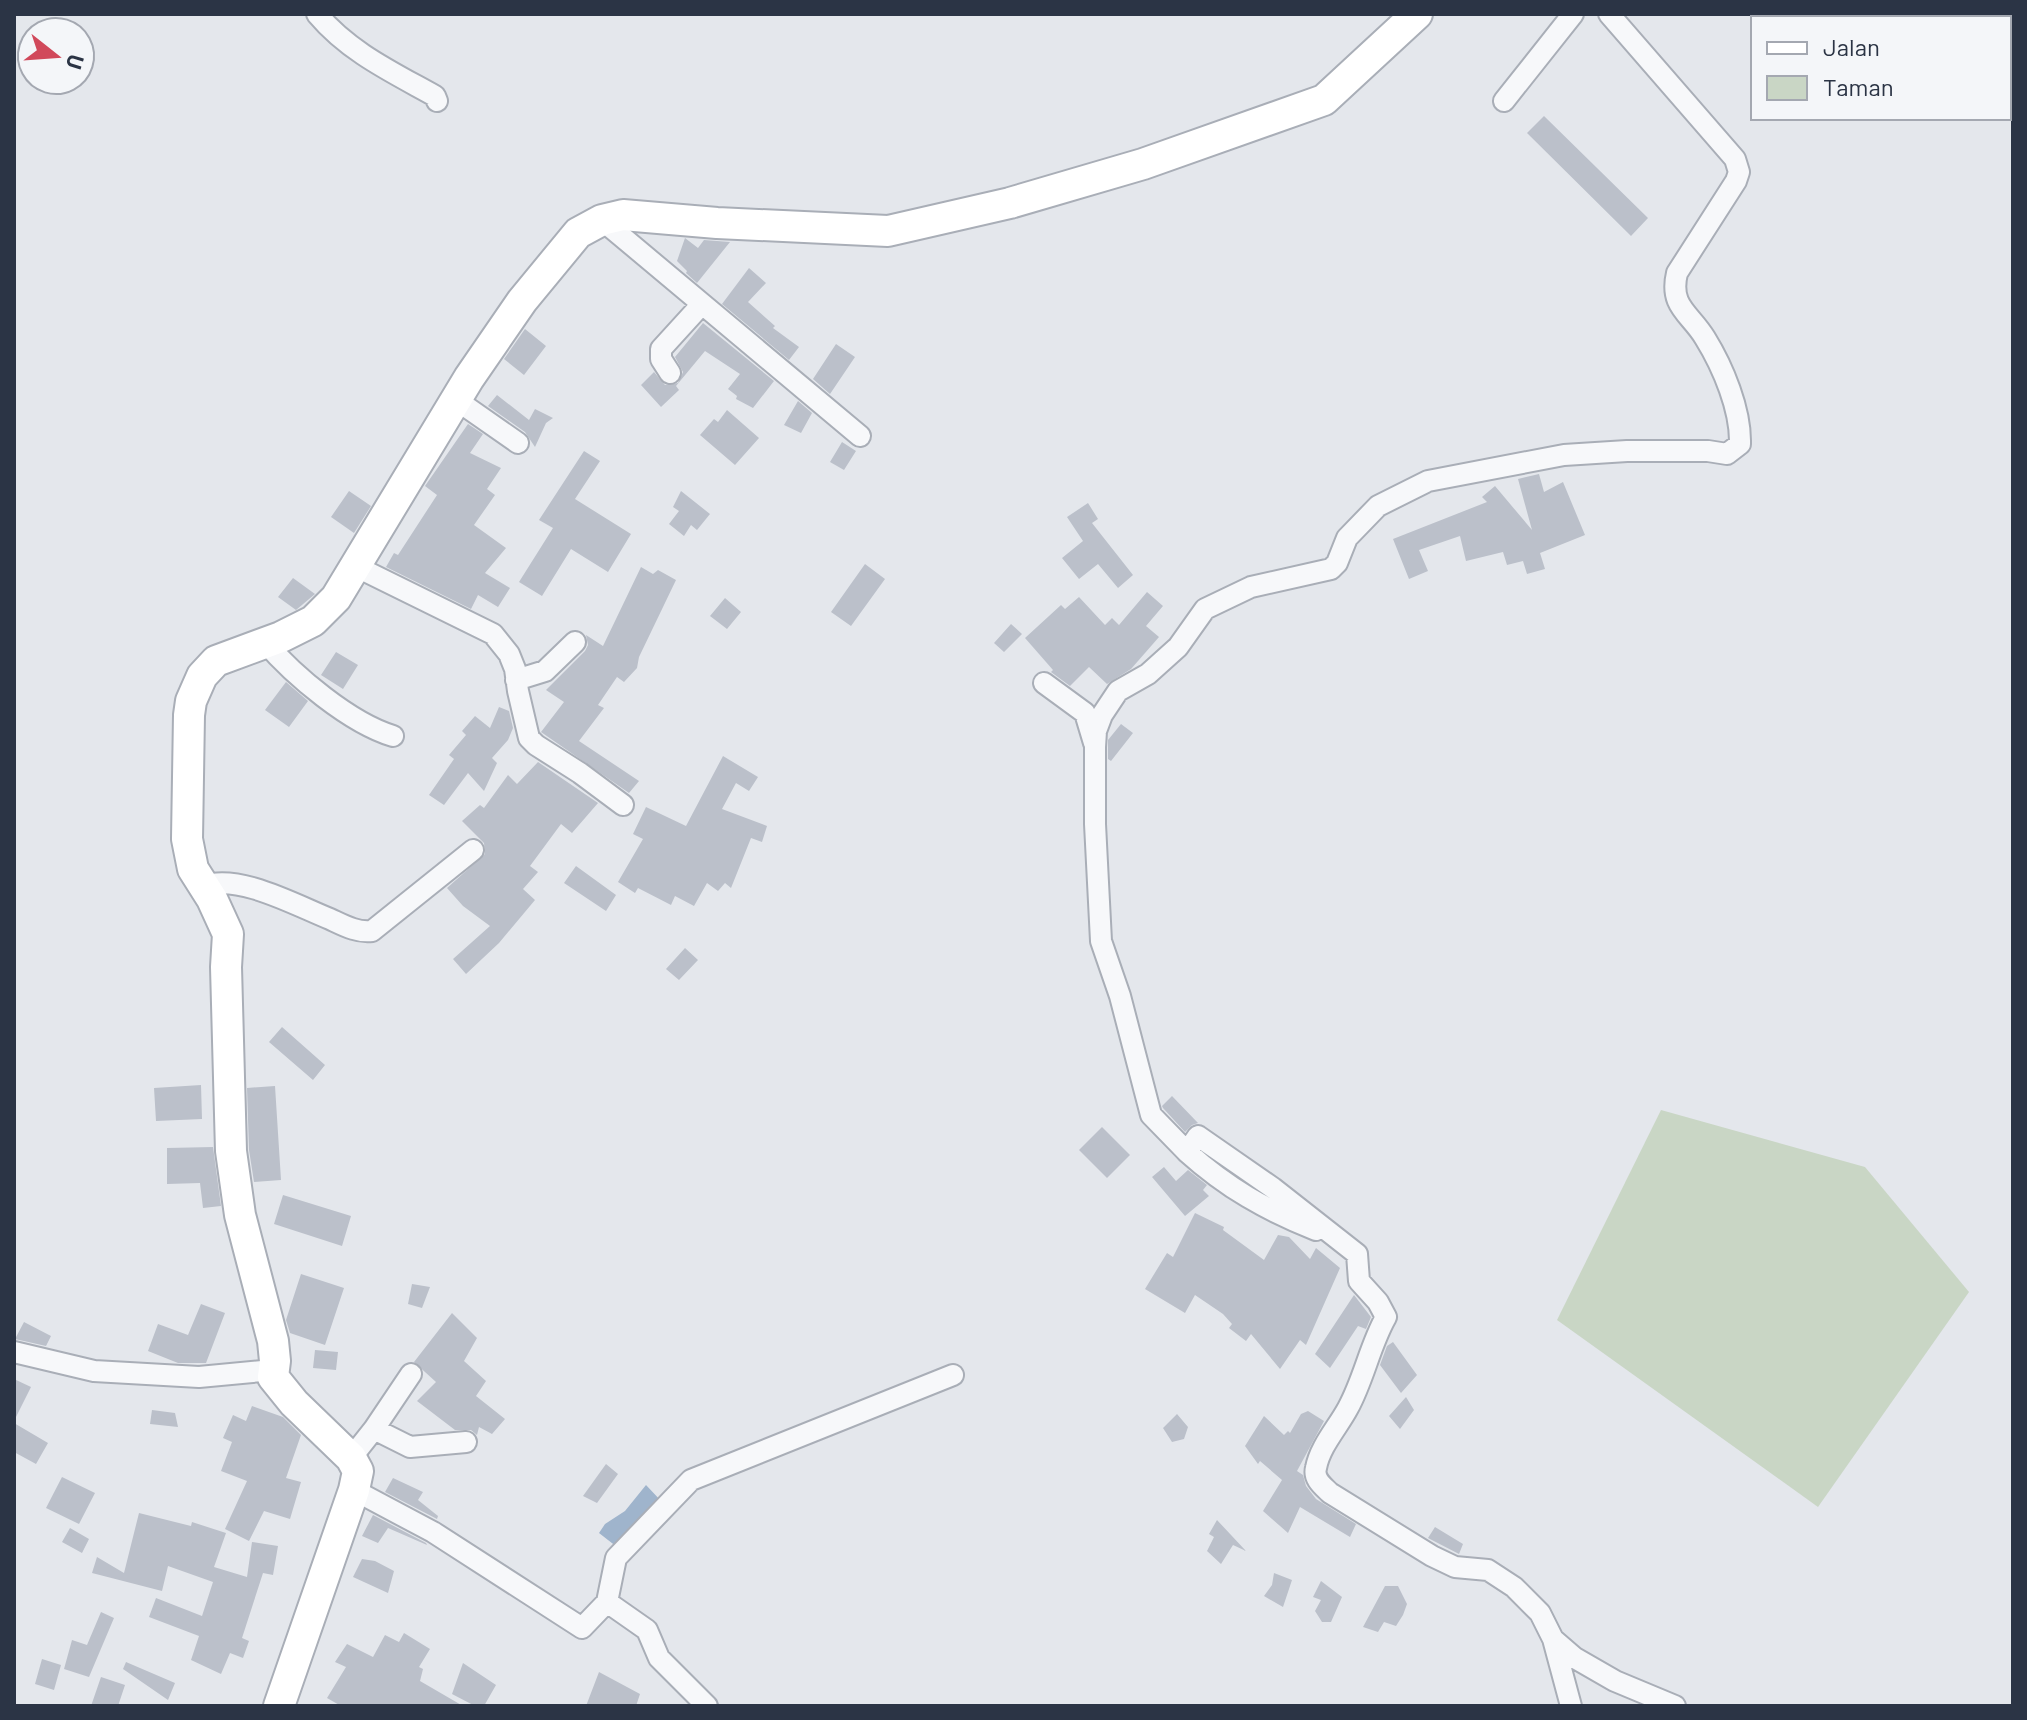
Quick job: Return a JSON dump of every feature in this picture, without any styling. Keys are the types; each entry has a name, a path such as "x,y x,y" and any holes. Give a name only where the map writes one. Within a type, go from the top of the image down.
{"street":[{"path":"317,14 335,35 386,71 435,96 437,101"},
{"path":"279,1706 358,1471 351,1458 273,1377 273,1341 240,1215 231,1151 226,967 228,934 220,914 193,869 187,839 191,701 202,676 216,661 313,621 336,598 455,399 541,278 578,233 602,220 623,215 888,231 1010,203 1143,164 1324,100 1417,14"},
{"path":"1504,101 1573,14"},
{"path":"1571,1706 1553,1639 1540,1613 1514,1587 1488,1570 1455,1567 1432,1556 1330,1493 1318,1481 1316,1467 1349,1407 1386,1317 1378,1302 1359,1281 1357,1254 1341,1240 1198,1136 1187,1152 1151,1115 1120,996 1101,941 1095,747 1096,731 1102,715 1118,691 1148,674 1178,647 1205,609 1251,587 1331,569 1337,563 1347,538 1378,506 1428,481 1564,455 1627,451 1727,454 1740,444 1741,427 1725,381 1705,337 1681,309 1674,287 1677,273 1739,172 1735,159 1609,14"},
{"path":"602,220 860,436"},
{"path":"670,373 661,359 661,349 702,304"},
{"path":"455,399 518,443"},
{"path":"357,567 493,634 509,654 529,738 623,805"},
{"path":"265,642 301,679 369,728 393,736"},
{"path":"516,680 545,671 575,642"},
{"path":"1044,683 1085,713 1095,747"},
{"path":"204,886 229,882 355,929 372,931 473,850"},
{"path":"14,1352 94,1371 199,1377 273,1370"},
{"path":"351,1458 411,1374"},
{"path":"354,1490 433,1532 579,1626 586,1626 607,1602 616,1558 691,1480 953,1375"},
{"path":"374,1429 410,1447 466,1442"},
{"path":"607,1602 647,1630 659,1658 707,1706"},
{"path":"1553,1639 1575,1658 1615,1681 1675,1706"}],"green space":[{"path":"1661,1110 1865,1167 1969,1292 1818,1507 1557,1320"}],"water":[{"path":"646,1485 662,1502 617,1547 599,1533 605,1524 625,1511"}],"building":[{"path":"1544,116 1648,218 1631,236 1527,133"},
{"path":"685,238 698,248 704,240 730,242 697,283 677,261"},
{"path":"749,268 766,283 748,302 775,326 773,328 799,347 789,360 722,304"},
{"path":"703,323 774,381 753,408 736,399 737,396 728,389 740,374 705,351 676,386 679,390 661,407 641,385 654,372 665,385 678,383 683,372 675,357"},
{"path":"525,329 546,346 524,375 504,359"},
{"path":"836,344 855,357 830,394 813,379"},
{"path":"497,395 529,420 535,409 553,418 546,423 535,447 525,432 488,406"},
{"path":"798,401 812,413 801,433 784,425"},
{"path":"727,410 759,438 735,465 700,435 714,419 718,422"},
{"path":"468,424 483,434 470,453 501,468 487,489 495,495 474,525 506,548 485,573 510,588 498,607 478,595 471,609 386,567 394,553 398,555 437,495 425,486"},
{"path":"842,442 856,451 844,470 830,462"},
{"path":"584,451 600,461 575,499 631,534 608,572 571,549 542,596 519,582 553,528 539,520"},
{"path":"1539,474 1544,492 1563,482 1585,535 1540,553 1545,569 1527,574 1523,561 1507,565 1503,552 1466,561 1460,536 1419,550 1428,571 1409,579 1393,539 1487,502 1482,497 1495,486 1532,530 1518,479"},
{"path":"349,491 371,506 354,533 331,517"},
{"path":"681,491 710,514 697,530 691,525 684,536 669,524 679,511 673,507"},
{"path":"1088,503 1098,519 1092,523 1133,575 1118,588 1098,564 1079,579 1062,558 1083,541 1067,517"},
{"path":"865,564 885,579 851,626 831,612"},
{"path":"641,567 653,574 658,570 676,580 639,657 637,668 624,682 617,677 598,705 604,708 579,741 639,781 629,793 541,732 564,702 546,690 585,651 588,645 586,635 603,646"},
{"path":"293,578 315,594 296,610 278,597"},
{"path":"1147,592 1163,606 1146,626 1159,637 1131,669 1107,684 1089,667 1070,686 1051,672 1053,670 1025,638 1061,605 1065,609 1079,597 1105,625 1112,618 1119,625"},
{"path":"725,598 741,612 727,629 710,616"},
{"path":"1011,624 1022,634 1004,652 994,643"},
{"path":"336,652 358,665 343,689 321,675"},
{"path":"286,682 308,701 289,727 265,710"},
{"path":"499,707 509,711 513,728 508,740 492,758 497,763 484,791 468,773 444,805 429,795 454,759 449,755 466,735 462,731 475,716 490,728"},
{"path":"1121,724 1133,733 1111,761 1108,759 1108,740"},
{"path":"723,756 758,777 749,791 736,783 722,809 767,826 762,842 751,838 731,888 725,883 718,891 707,883 694,906 675,896 671,905 638,888 635,893 618,882 643,839 633,834 646,807 686,826"},
{"path":"538,762 598,803 572,833 561,824 530,866 538,872 523,889 535,900 499,943 466,974 453,959 490,926 463,906 447,888 485,854 484,843 462,821 480,805 484,808 508,775 517,784"},
{"path":"576,866 616,895 606,911 564,883"},
{"path":"685,948 698,960 679,980 666,969"},
{"path":"282,1027 325,1065 313,1080 269,1042"},
{"path":"201,1085 202,1119 156,1121 154,1088"},
{"path":"275,1086 281,1180 254,1182 249,1150 247,1088"},
{"path":"1172,1096 1198,1123 1185,1132 1162,1106"},
{"path":"1102,1127 1130,1155 1107,1178 1079,1150"},
{"path":"213,1147 221,1206 203,1208 200,1183 167,1184 167,1148"},
{"path":"1164,1167 1176,1181 1188,1170 1207,1185 1203,1190 1209,1196 1185,1216 1152,1177"},
{"path":"283,1195 351,1216 342,1246 274,1224"},
{"path":"1195,1213 1224,1227 1223,1230 1264,1260 1278,1235 1289,1237 1310,1259 1316,1248 1340,1268 1306,1345 1300,1340 1280,1369 1251,1334 1246,1341 1229,1328 1232,1324 1223,1314 1195,1295 1185,1313 1145,1289 1167,1253 1173,1257"},
{"path":"301,1274 344,1288 325,1345 290,1333 286,1320"},
{"path":"412,1284 430,1287 422,1308 408,1304"},
{"path":"1354,1295 1371,1317 1366,1329 1358,1326 1330,1368 1315,1354"},
{"path":"201,1304 225,1313 206,1363 178,1363 148,1351 158,1324 188,1335"},
{"path":"452,1313 477,1338 464,1361 486,1381 476,1396 505,1419 492,1434 479,1427 477,1435 471,1430 455,1430 417,1401 436,1382 414,1362"},
{"path":"24,1322 51,1336 46,1346 15,1339"},
{"path":"1393,1342 1417,1375 1401,1393 1380,1365 1387,1346"},
{"path":"315,1350 338,1352 336,1370 313,1368"},
{"path":"14,1379 31,1387 14,1421"},
{"path":"1406,1397 1414,1410 1400,1429 1389,1416"},
{"path":"252,1406 283,1417 301,1435 286,1478 301,1482 290,1519 264,1511 249,1541 225,1529 247,1481 221,1471 232,1442 223,1438 233,1415 246,1421"},
{"path":"152,1410 175,1413 178,1427 150,1424"},
{"path":"1308,1411 1324,1421 1297,1471 1303,1475 1306,1486 1316,1499 1356,1524 1350,1537 1300,1507 1288,1533 1263,1511 1282,1480 1260,1461 1258,1464 1245,1446 1264,1416 1284,1435 1288,1431 1290,1433 1301,1414"},
{"path":"1177,1414 1188,1427 1184,1439 1172,1442 1163,1428"},
{"path":"14,1423 48,1443 36,1464 14,1452"},
{"path":"606,1464 618,1474 597,1503 583,1496"},
{"path":"62,1477 95,1493 79,1524 46,1508"},
{"path":"393,1478 423,1492 418,1500 438,1516 437,1519 385,1492"},
{"path":"139,1513 191,1526 192,1522 226,1533 214,1567 247,1577 252,1542 278,1546 273,1575 263,1573 242,1638 249,1641 243,1658 230,1653 221,1674 191,1660 199,1636 149,1617 156,1598 202,1616 213,1582 168,1566 162,1591 92,1573 97,1557 124,1573"},
{"path":"373,1515 427,1545 388,1528 378,1543 362,1536"},
{"path":"1217,1520 1246,1551 1233,1545 1221,1564 1207,1551 1214,1537 1209,1534"},
{"path":"1435,1527 1463,1544 1459,1554 1428,1538"},
{"path":"70,1528 89,1539 82,1553 62,1542"},
{"path":"362,1559 375,1561 394,1571 388,1593 353,1577"},
{"path":"1274,1573 1292,1580 1283,1607 1264,1596 1272,1585"},
{"path":"1321,1581 1342,1597 1331,1622 1322,1622 1315,1611 1321,1600 1313,1597"},
{"path":"1385,1586 1398,1586 1407,1604 1403,1615 1396,1626 1384,1622 1378,1632 1363,1627"},
{"path":"101,1612 114,1618 89,1677 64,1669 72,1640 87,1645"},
{"path":"404,1633 430,1649 419,1667 423,1669 420,1681 463,1706 341,1706 327,1698 346,1667 335,1662 347,1644 373,1657 385,1635 399,1642"},
{"path":"42,1659 61,1665 54,1690 35,1684"},
{"path":"126,1662 175,1683 168,1700 123,1669"},
{"path":"463,1663 496,1685 484,1706 475,1706 452,1694"},
{"path":"599,1672 640,1694 636,1706 586,1706"},
{"path":"101,1677 125,1685 118,1706 91,1706"}]}
